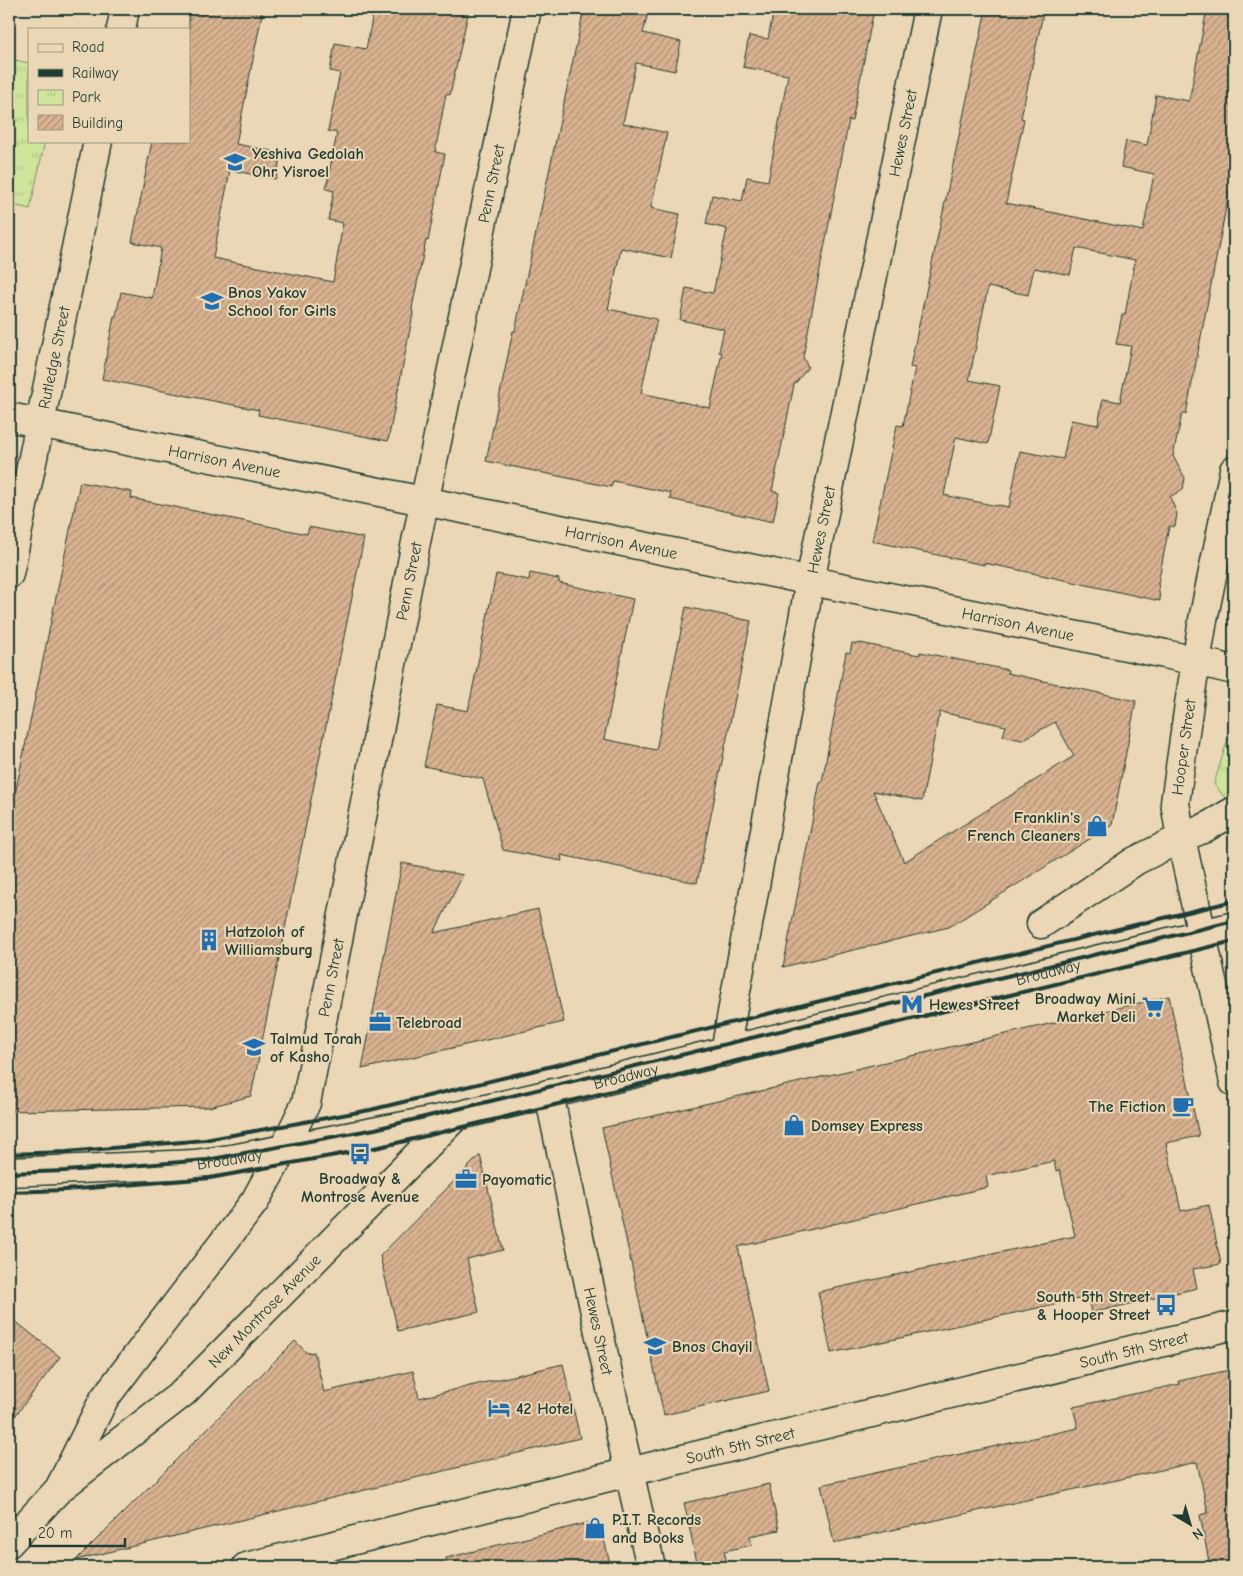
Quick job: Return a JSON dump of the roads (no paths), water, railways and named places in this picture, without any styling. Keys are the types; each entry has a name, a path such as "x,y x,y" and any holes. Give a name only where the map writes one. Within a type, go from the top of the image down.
{"street":[{"path":"121,28 125,9"},
{"name":"Penn Street","path":"284,1148 306,1103 424,502 526,9"},
{"name":"Hewes Street","path":"725,1052 810,581 928,9"},
{"name":"Rutledge Street","path":"9,574 98,142"},
{"name":"Harrison Avenue","path":"9,417 1234,670"},
{"name":"Hooper Street","path":"1234,470 1196,662 1175,803 1234,1082"},
{"path":"1042,924 1135,861 1203,829 1234,811"},
{"name":"Broadway","path":"9,1172 195,1164 456,1116 725,1052 1234,926"},
{"name":"Hewes Street","path":"549,1094 651,1567"},
{"name":"New Montrose Avenue","path":"9,1543 59,1488 183,1393 456,1116"},
{"name":"New Montrose Avenue","path":"59,1488 104,1399 255,1201 284,1148"},
{"name":"South 5th Street","path":"246,1567 1234,1325"}],"railway":[{"path":"9,1154 66,1152 205,1140 370,1110 1234,901"},
{"path":"9,1173 65,1171 207,1160 375,1129 1234,921"},
{"path":"9,1192 65,1190 210,1178 380,1147 1234,941"}],"place":[{"name":"Yeshiva Gedolah Ohr Yisroel","path":"235,162"},
{"name":"Bnos Yakov School for Girls","path":"212,301"},
{"name":"Franklin's French Cleaners","path":"1097,826"},
{"name":"Hatzoloh of Williamsburg","path":"209,940"},
{"name":"Hewes Street","path":"912,1004"},
{"name":"Broadway Mini Market Deli","path":"1153,1007"},
{"name":"Telebroad","path":"380,1022"},
{"name":"Talmud Torah of Kasho","path":"254,1047"},
{"name":"The Fiction","path":"1183,1106"},
{"name":"Domsey Express","path":"794,1125"},
{"name":"Broadway & Montrose Avenue","path":"360,1154"},
{"name":"Payomatic","path":"466,1179"},
{"name":"South 5th Street & Hooper Street","path":"1166,1305"},
{"name":"Bnos Chayil","path":"655,1346"},
{"name":"42 Hotel","path":"499,1408"},
{"name":"P.I.T. Records and Books","path":"595,1528"}]}
